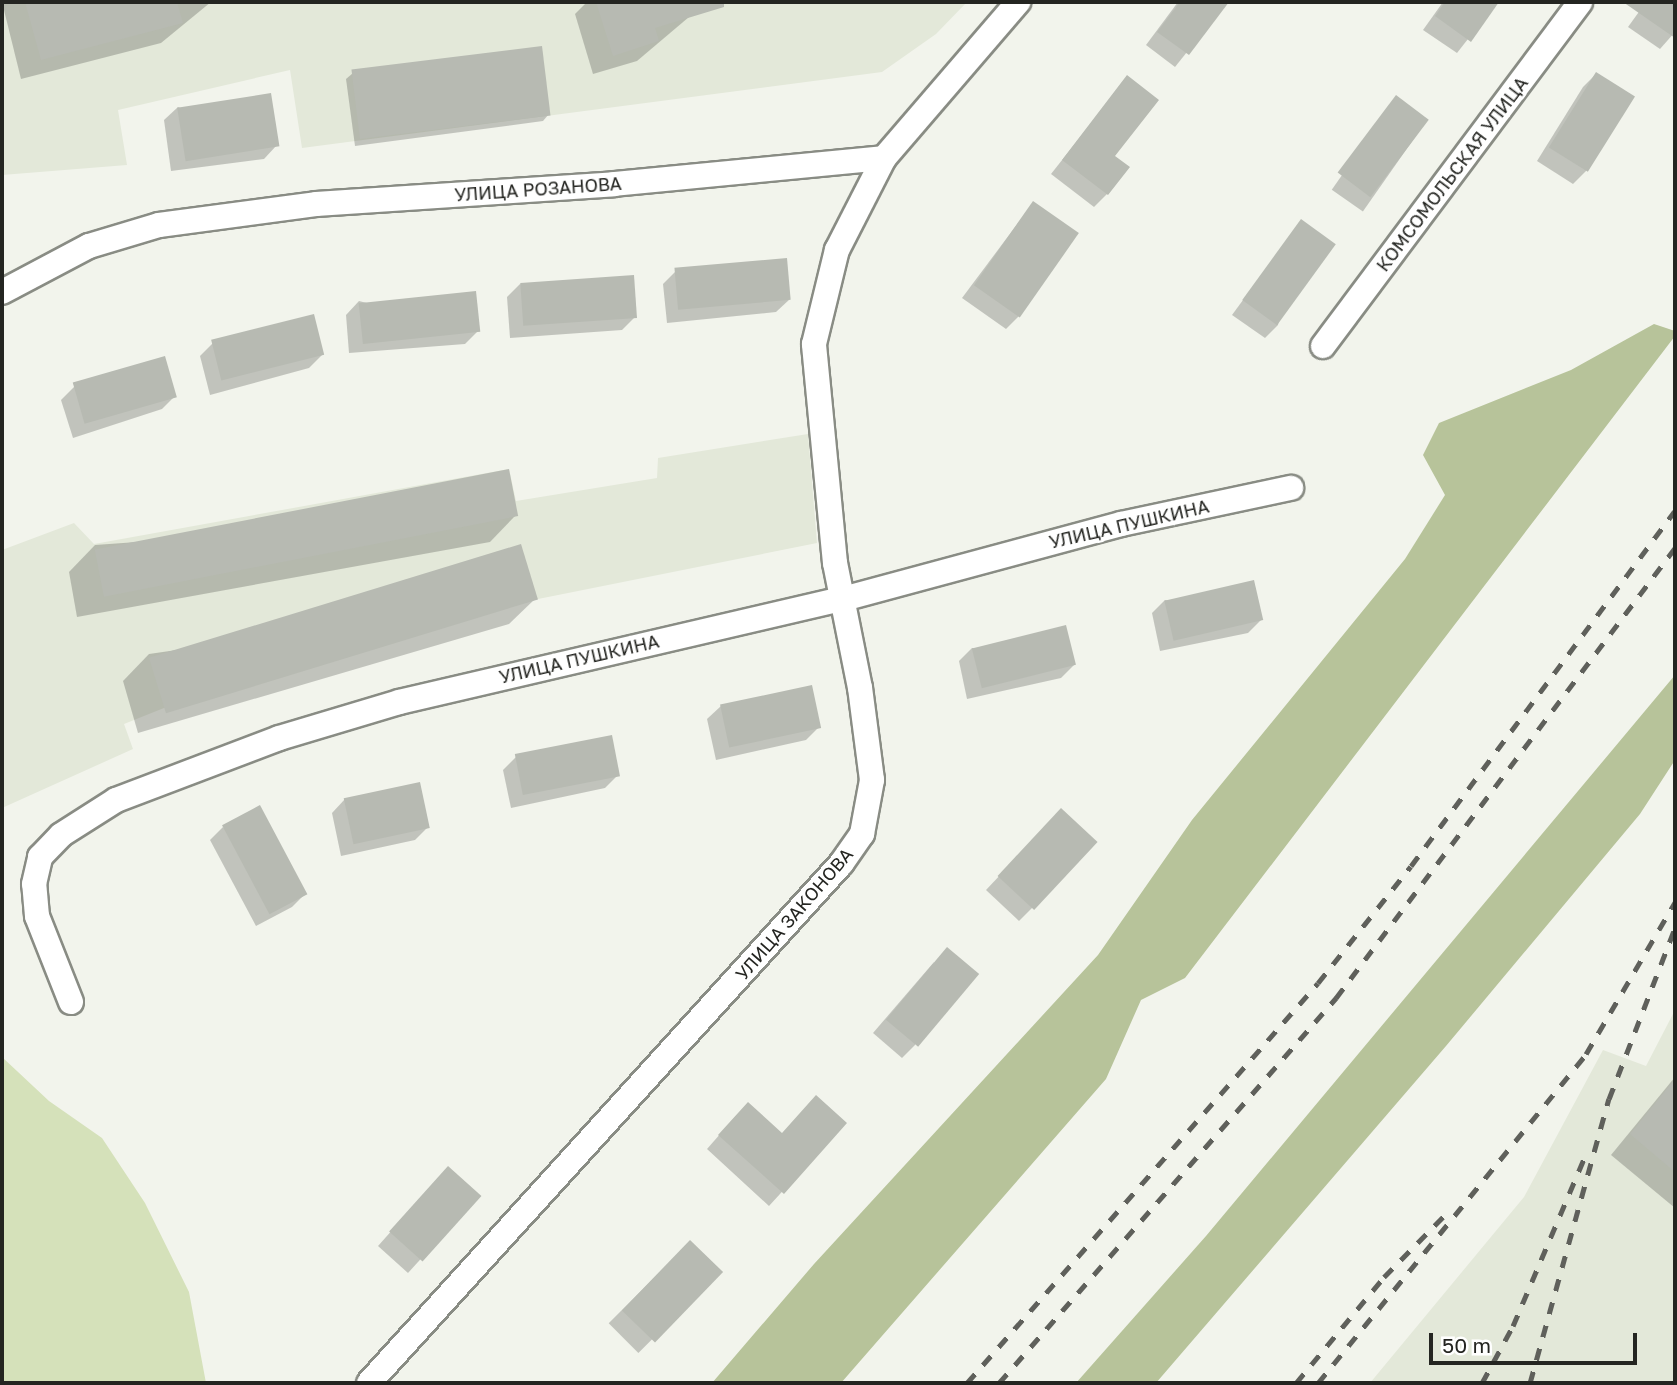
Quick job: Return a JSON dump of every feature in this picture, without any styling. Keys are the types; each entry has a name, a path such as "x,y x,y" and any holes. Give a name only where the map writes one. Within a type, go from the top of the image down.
{"street":[{"path":"884,158 1017,2"},
{"name":"КОМСОМОЛЬСКАЯ УЛИЦА","path":"1323,346 1580,2"},
{"name":"УЛИЦА РОЗАНОВА","path":"2,292 89,246 159,225 316,204 614,184 884,158"},
{"name":"УЛИЦА ЗАКОНОВА","path":"369,1383 832,875 862,834 872,780 835,563 814,344 837,250 884,158"},
{"name":"УЛИЦА ПУШКИНА","path":"71,1002 37,916 34,884 40,856 61,835 116,800 279,737 399,702 843,599 1121,524 1291,488"}],"shaded area":[{"path":"2,2 967,2 936,34 882,72 302,148 290,70 118,110 127,165 2,175"},
{"path":"808,434 817,543 538,599 164,708 124,724 133,749 2,808 2,550 74,523 94,544 509,469 516,501 657,478 658,458"},
{"path":"1675,1010 1675,1383 1370,1383 1524,1197 1603,1050 1646,1066"}],"green space":[{"path":"1654,324 1675,331 1675,336 1185,978 1141,1000 1106,1079 841,1383 712,1383 814,1264 1098,955 1192,820 1405,559 1445,495 1423,455 1439,423 1571,370"},
{"path":"1675,675 1675,760 1640,814 1446,1046 1156,1383 1076,1383 1206,1236"},
{"path":"2,1057 49,1101 102,1138 145,1203 189,1292 206,1383 2,1383"}],"building":[{"path":"25,2 177,2 183,23 41,60"},
{"path":"596,2 724,2 724,7 655,28 659,41 613,56"},
{"path":"1180,2 1229,2 1189,55 1157,32"},
{"path":"1445,2 1499,2 1471,42 1435,16"},
{"path":"1623,2 1675,2 1675,38"},
{"path":"542,46 551,115 360,139 351,69"},
{"path":"1596,72 1635,96 1588,172 1549,147"},
{"path":"1127,75 1159,100 1115,156 1130,167 1108,195 1062,160"},
{"path":"271,93 279,146 186,161 177,108"},
{"path":"1396,95 1429,120 1370,197 1338,172"},
{"path":"1033,201 1079,233 1020,317 974,285"},
{"path":"1301,219 1336,244 1277,325 1242,300"},
{"path":"787,258 791,300 678,310 674,268"},
{"path":"634,275 637,318 523,326 520,283"},
{"path":"476,291 480,332 363,344 359,303"},
{"path":"314,314 324,355 221,380 211,340"},
{"path":"165,356 177,397 85,424 73,382"},
{"path":"509,469 518,516 104,597 95,550"},
{"path":"521,544 538,599 166,713 149,658"},
{"path":"1254,580 1263,620 1174,641 1164,601"},
{"path":"1066,625 1076,665 982,688 972,648"},
{"path":"812,685 821,728 729,748 720,705"},
{"path":"612,735 620,776 523,795 515,754"},
{"path":"420,782 430,828 353,844 344,798"},
{"path":"260,805 307,894 269,914 222,825"},
{"path":"1061,808 1098,842 1034,910 998,876"},
{"path":"947,947 979,974 918,1047 886,1020"},
{"path":"1675,1079 1675,1172 1630,1134"},
{"path":"816,1095 847,1123 784,1194 718,1135 748,1102 782,1133"},
{"path":"448,1166 481,1196 423,1262 389,1231"},
{"path":"690,1240 723,1272 655,1342 622,1310"}],"railway":[{"path":"967,1383 1318,983 1411,866 1675,511"},
{"path":"999,1383 1336,998 1675,548"},
{"path":"1318,1383 1586,1054 1675,902"},
{"path":"1530,1383 1609,1099 1675,928"},
{"path":"1482,1383 1513,1326 1585,1156"},
{"path":"1296,1383 1384,1277 1447,1213"}]}
